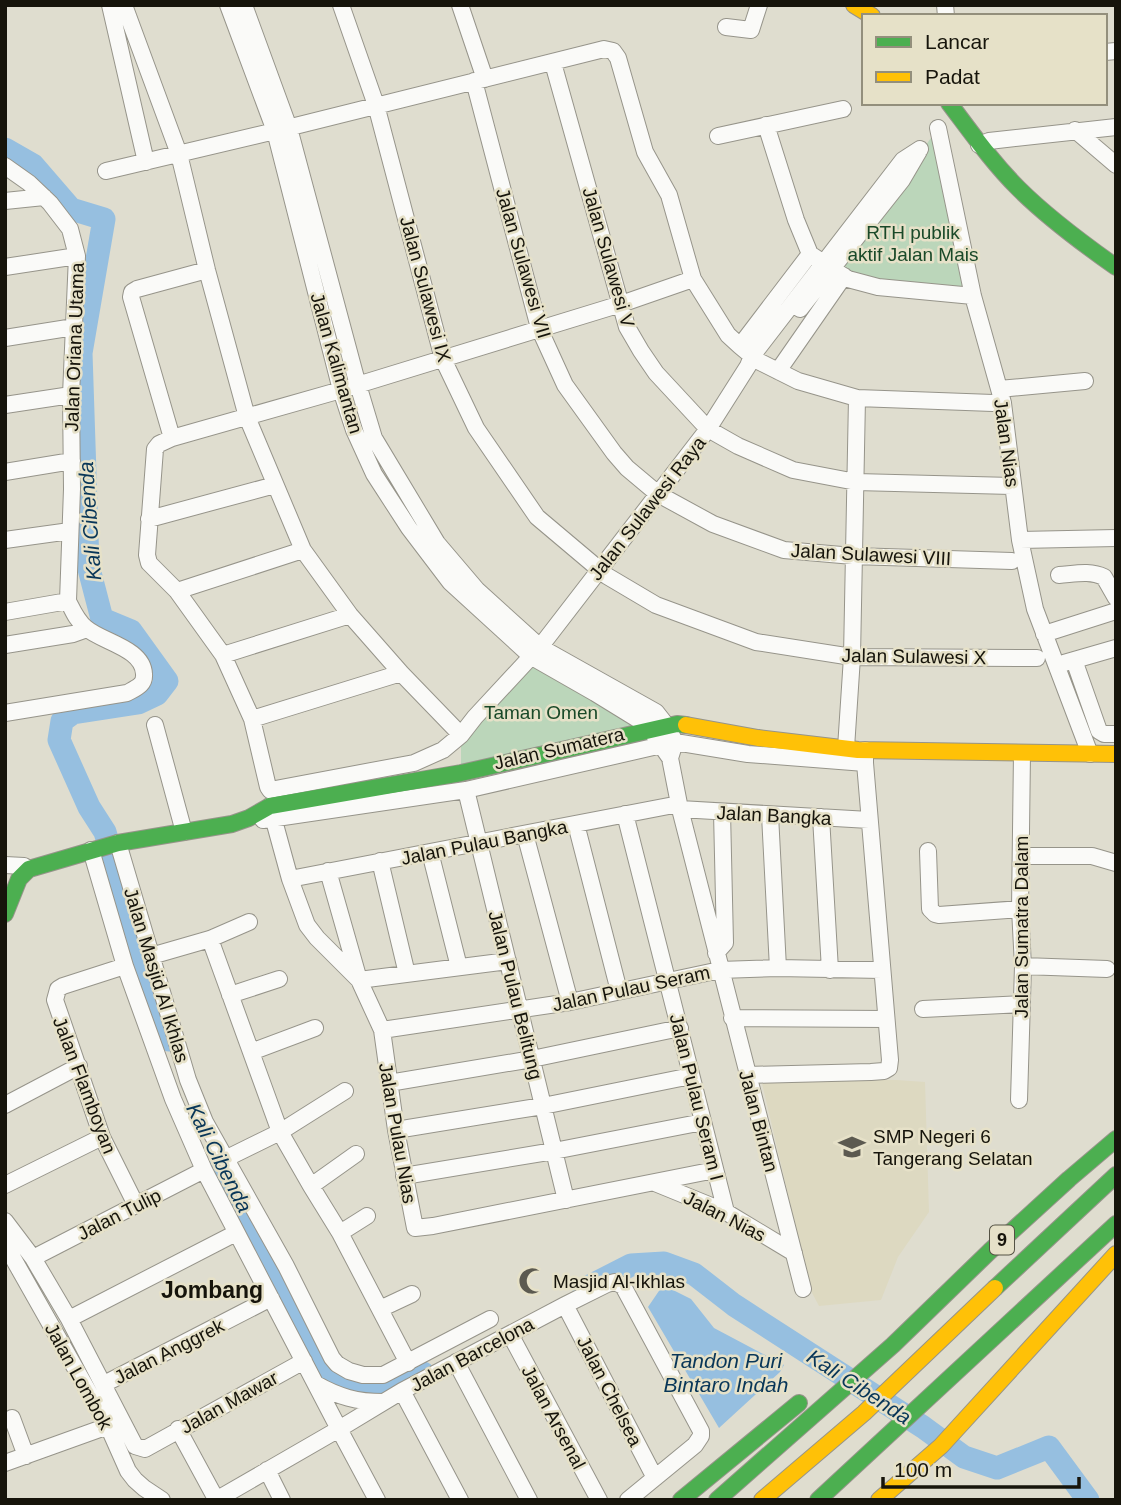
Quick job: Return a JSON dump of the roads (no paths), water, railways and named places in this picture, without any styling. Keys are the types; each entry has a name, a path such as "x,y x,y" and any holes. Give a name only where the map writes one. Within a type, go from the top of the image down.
{"main road":[{"path":"951,105 979,145 1029,199 1116,267"},
{"name":"Jalan Sumatera","path":"29,869 104,847 232,824 271,812 461,773 677,724 758,738 846,748 865,757 1022,753 1116,754"},
{"path":"5,914 16,883 29,869"},
{"name":"9","path":"717,1500 835,1395 886,1340 1116,1139"},
{"name":"9","path":"762,1500 864,1413 1116,1175"},
{"path":"818,1500 1116,1224"},
{"path":"879,1500 941,1446 1116,1254"},
{"path":"681,1500 805,1398"}],"street":[{"path":"110,5 146,162"},
{"path":"124,5 179,154 247,417 303,550 350,615 461,735"},
{"name":"Jalan Kalimantan","path":"228,5 282,130 341,390 354,430 374,474 450,582 536,652 641,720 659,728"},
{"name":"Jalan Kalimantan","path":"244,5 374,438 437,543 536,652"},
{"name":"Jalan Sulawesi IX","path":"341,5 376,106 443,359 476,429 537,517 599,570"},
{"name":"Jalan Sulawesi VII","path":"460,5 540,328 565,385 627,468 658,494"},
{"path":"726,27 751,30 759,5"},
{"path":"106,172 604,49 613,51 618,58 645,152 669,195 693,279 728,335 749,358 798,381 858,398 996,396 1085,381"},
{"name":"Jalan Sulawesi V","path":"553,63 627,327 656,373 708,429 738,446 793,470 856,482 1012,485"},
{"path":"749,358 902,180 920,149 938,128 950,105"},
{"path":"718,136 843,108"},
{"path":"766,125 796,220 827,265 848,279 878,287 973,296"},
{"path":"979,145 989,141 1116,127"},
{"name":"Jalan Nias","path":"938,128 996,396 1003,403 1020,540 1035,608 1090,754"},
{"path":"1075,131 1116,165"},
{"name":"Jalan Oriana Utama","path":"5,166 44,197 70,229 78,256 71,394 68,601"},
{"path":"5,201 44,197"},
{"path":"5,267 78,256"},
{"path":"749,358 827,265"},
{"path":"778,371 827,265"},
{"path":"166,441 132,292 207,270"},
{"path":"401,673 252,719 223,655 177,591 149,563 147,555 155,449 166,441 443,359 693,279"},
{"path":"5,338 74,327"},
{"name":"Jalan Sulawesi Raya","path":"252,719 268,787 271,790 414,763 443,750 461,735 536,652 708,429 749,358"},
{"path":"5,405 71,394"},
{"path":"846,748 852,657 858,398"},
{"path":"5,472 72,461"},
{"path":"149,519 275,485"},
{"name":"Jalan Sulawesi VIII","path":"658,494 713,524 784,550 853,556 1012,561"},
{"path":"5,540 70,531"},
{"path":"1020,540 1116,538"},
{"path":"177,591 303,550"},
{"name":"Jalan Sulawesi X","path":"599,570 656,605 756,642 852,657 1037,658"},
{"path":"1059,575 1100,575 1104,577 1116,598"},
{"path":"5,612 68,601 74,615 87,629 127,650 137,659 144,669 145,678 140,686 127,693 5,713"},
{"path":"1044,634 1116,611"},
{"path":"223,655 350,615"},
{"path":"5,645 73,634 87,629"},
{"path":"1056,666 1116,648"},
{"path":"1074,660 1099,731 1116,734"},
{"path":"155,725 184,832"},
{"name":"Jalan Bintan","path":"659,728 668,748 679,807 803,1289"},
{"name":"Jalan Sumatera","path":"271,812 466,790 632,753 668,748 748,754 865,757"},
{"name":"Jalan Sumatra Dalam","path":"1019,1100 1023,966 1020,909 1022,753"},
{"path":"747,1075 884,1071 889,1068 865,757"},
{"name":"Jalan Pulau Belitung","path":"466,790 566,1200"},
{"name":"Jalan Bangka","path":"679,807 869,820"},
{"name":"Jalan Pulau Bangka","path":"290,879 625,814 679,807"},
{"name":"Jalan Pulau Nias","path":"271,812 290,879 311,931 359,980 382,1030 388,1083 415,1228 715,1170"},
{"name":"Jalan Bintan","path":"716,953 725,943 722,812"},
{"name":"Jalan Pulau Seram I","path":"625,814 726,1212"},
{"path":"770,815 778,968"},
{"path":"821,817 830,970"},
{"path":"576,824 619,991"},
{"path":"525,834 570,1002"},
{"path":"104,847 125,966 173,1099 204,1170 339,1429 370,1497"},
{"name":"Jalan Masjid Al Ikhlas","path":"104,847 151,956 188,1080 205,1122 286,1266 332,1358 349,1371 372,1376 383,1375 490,1319"},
{"path":"928,851 930,909 935,914 1020,909"},
{"path":"430,852 459,967"},
{"path":"1021,856 1092,856 1116,863"},
{"path":"380,862 407,974"},
{"path":"5,865 24,866 29,869"},
{"path":"328,872 359,980 508,961"},
{"path":"151,956 210,939 249,922"},
{"path":"210,939 280,1132 340,1233 408,1363"},
{"name":"Jalan Flamboyan","path":"125,966 63,986 55,994 56,1006 102,1137 136,1205"},
{"path":"1023,966 1108,969"},
{"name":"Jalan Pulau Seram","path":"382,1030 520,1011 720,970 883,970"},
{"path":"230,995 279,979"},
{"path":"923,1009 1022,1004"},
{"path":"732,1018 886,1020"},
{"path":"251,1052 315,1028"},
{"path":"388,1083 532,1059 680,1028"},
{"path":"5,1105 79,1066"},
{"path":"396,1130 543,1106 691,1076"},
{"path":"225,1159 280,1132 345,1091"},
{"path":"404,1176 703,1122"},
{"path":"5,1185 102,1137"},
{"path":"311,1186 356,1154"},
{"name":"Jalan Tulip","path":"33,1258 204,1170"},
{"name":"Jalan Nias","path":"655,1182 726,1212 794,1253"},
{"path":"340,1233 367,1216"},
{"path":"5,1221 33,1258 104,1384"},
{"path":"69,1320 236,1233"},
{"name":"Jalan Lombok","path":"5,1244 108,1426 128,1471 135,1480 162,1500"},
{"name":"Jalan Barcelona","path":"216,1500 402,1391 565,1305 615,1282 623,1286 701,1431 699,1440 655,1478"},
{"path":"380,1309 412,1294"},
{"name":"Jalan Anggrek","path":"104,1384 271,1298"},
{"name":"Jalan Chelsea","path":"565,1305 655,1478"},
{"name":"Jalan Arsenal","path":"510,1334 599,1500"},
{"name":"Jalan Mawar","path":"104,1384 135,1446 145,1449 304,1362"},
{"path":"456,1362 529,1500"},
{"path":"316,1384 348,1399 384,1402"},
{"path":"402,1391 460,1500"},
{"path":"12,1418 26,1456"},
{"path":"5,1463 108,1426"},
{"path":"178,1429 216,1500"},
{"path":"267,1470 282,1500"},
{"path":"628,1500 655,1478"}],"water":[{"name":"Tandon Puri Bintaro Indah","path":"663,1285 691,1299 714,1328 784,1365 780,1372 719,1428 648,1307"}],"waterway":[{"name":"Kali Cibenda","path":"5,149 33,165 71,209 104,219 81,353 88,565 102,619 131,631 167,681 157,694 138,703 73,713 62,721 59,740 89,807 105,832 135,937 169,1040"},
{"name":"Kali Cibenda","path":"221,1165 329,1370 353,1383 379,1388 401,1384 423,1373"},
{"name":"Kali Cibenda","path":"584,1289 631,1265 664,1263 694,1274 734,1305 923,1427 964,1457 997,1468 1049,1447 1088,1500"}],"place":[{"name":"SMP Negeri 6 Tangerang Selatan","path":"852,1147"},
{"name":"Masjid Al-Ikhlas","path":"532,1281"}],"district":[{"name":"Jombang","path":"212,1290"}],"park label":[{"name":"RTH publik aktif Jalan Mais","path":"913,243"},
{"name":"Taman Omen","path":"541,712"}]}
